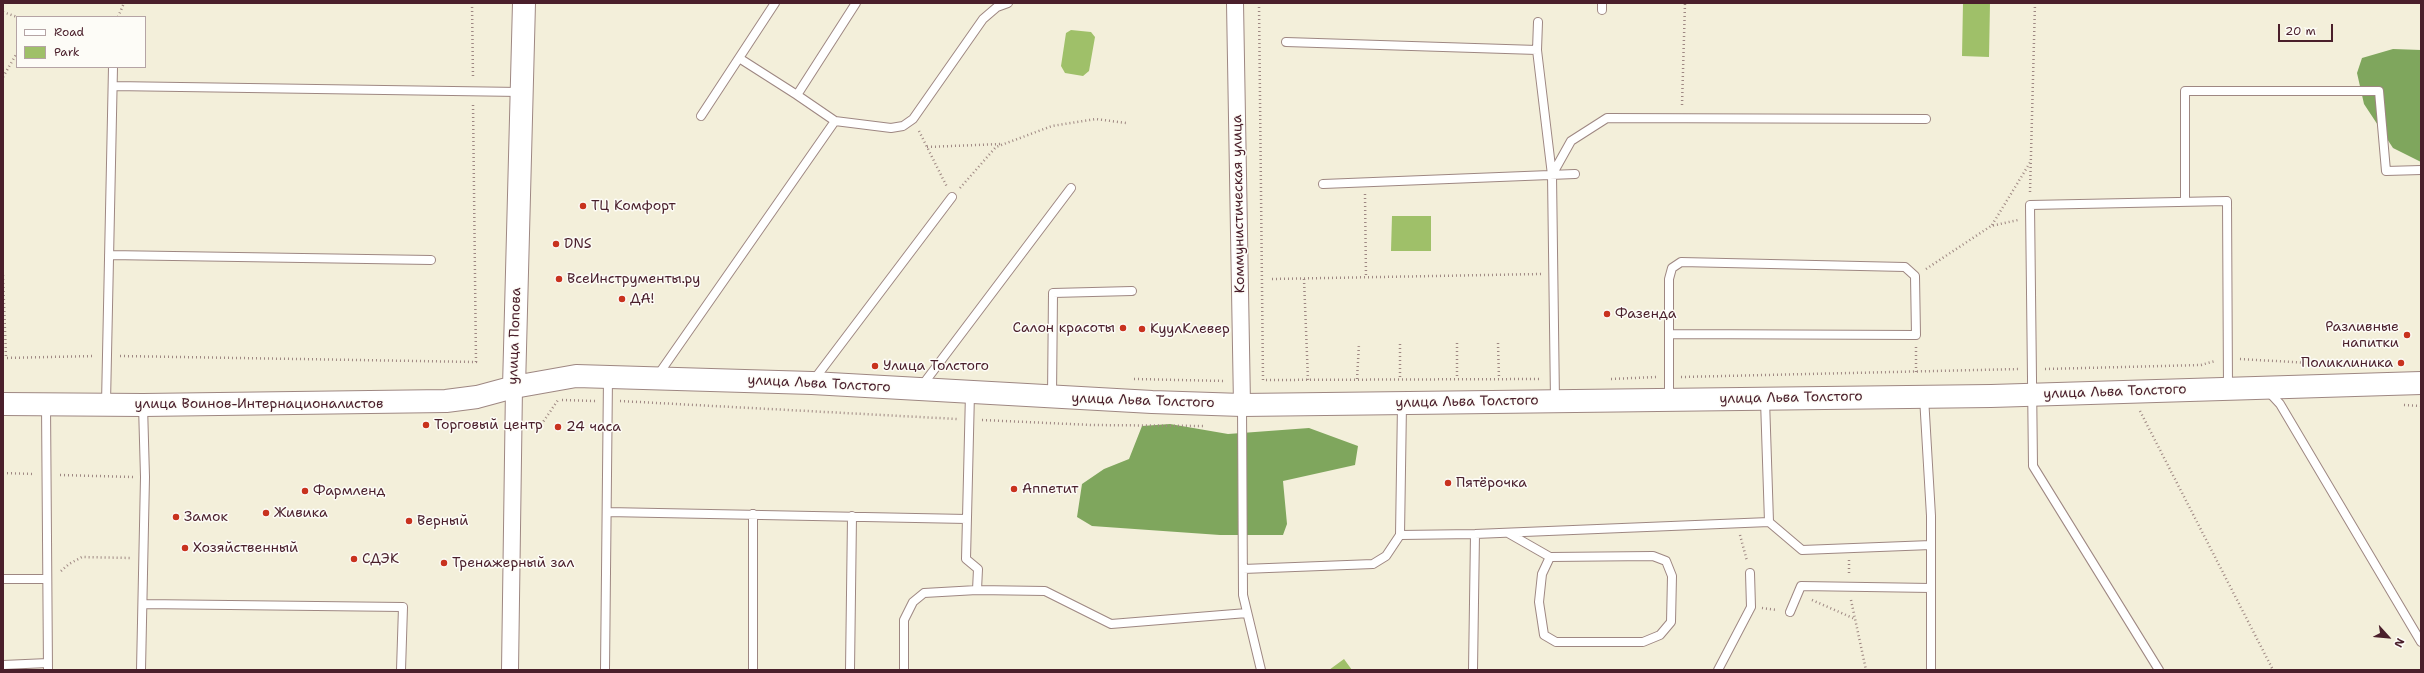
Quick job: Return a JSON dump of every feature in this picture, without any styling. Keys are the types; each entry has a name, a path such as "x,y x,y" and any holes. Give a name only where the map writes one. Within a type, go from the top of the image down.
{"street":[{"name":"улица Попова","path":"510,670 514,386 524,3"},
{"name":"Коммунистическая улица","path":"1235,3 1242,405"},
{"name":"улица Льва Толстого","path":"514,386 561,377 608,376 812,383 1052,397 1242,405 1555,402 2033,394 2421,383"},
{"name":"улица Воинов-Интернационалистов","path":"3,404 143,405 446,401 477,397 514,386"}],"lane":[{"path":"701,116 775,3"},
{"path":"797,95 856,3"},
{"path":"739,58 835,121 891,128 903,126 913,119 983,19 997,6 1008,3"},
{"path":"1538,22 1537,50 1552,175 1555,402"},
{"path":"1286,42 1537,50"},
{"path":"106,404 113,68"},
{"path":"113,86 522,92"},
{"path":"2185,201 2185,91 2379,91 2386,171 2421,170"},
{"path":"1552,175 1571,141 1607,118 1926,119"},
{"path":"656,378 835,121"},
{"path":"1324,184 1575,174"},
{"path":"919,389 1071,188"},
{"path":"812,383 839,344 952,197"},
{"path":"2159,670 2033,466 2030,205 2227,201 2228,389"},
{"path":"109,255 431,260"},
{"path":"1669,334 1916,335 1916,276 1905,266 1680,262 1672,268 1669,279 1669,334 1669,400"},
{"path":"1052,397 1053,293 1132,291"},
{"path":"605,670 608,376"},
{"path":"2265,388 2280,404 2421,642"},
{"path":"970,392 966,559 978,569 977,590"},
{"path":"1924,396 1931,545 1931,670"},
{"path":"1765,399 1769,522"},
{"path":"1243,569 1373,564 1386,556 1400,534 1402,403"},
{"path":"3,665 48,667 46,404"},
{"path":"141,670 145,477 143,405"},
{"path":"1242,405 1243,595 1261,670"},
{"path":"607,512 967,519"},
{"path":"753,514 753,670"},
{"path":"850,670 852,516"},
{"path":"1400,534 1475,534 1769,522 1802,550 1931,545"},
{"path":"1507,532 1550,557 1653,556 1666,561 1672,576 1671,622 1660,635 1643,642 1556,642 1544,635 1539,602 1542,574 1550,557"},
{"path":"1473,670 1475,534"},
{"path":"1718,670 1751,607 1750,573"},
{"path":"3,579 47,583"},
{"path":"1790,612 1801,586 1931,588"},
{"path":"904,670 904,620 913,602 924,593 977,590 1045,592 1111,624 1247,612"},
{"path":"143,604 402,607 402,670"}],"path":[{"path":"118,16 124,3"},
{"path":"3,275 4,358 108,356 476,362 472,3"},
{"path":"1681,118 1685,3"},
{"path":"2030,205 2035,3"},
{"path":"3,12 16,17"},
{"path":"3,77 16,55"},
{"path":"913,119 952,197 996,147 1052,126 1096,119 1126,122"},
{"path":"927,147 1004,144"},
{"path":"1991,226 2031,160"},
{"path":"1365,183 1366,277"},
{"path":"1916,276 1991,226 2030,217"},
{"path":"1272,279 1553,274"},
{"path":"1304,279 1308,380"},
{"path":"1916,335 1916,372"},
{"path":"1457,343 1457,379"},
{"path":"1498,343 1499,379"},
{"path":"1357,380 1359,344"},
{"path":"1400,344 1400,380"},
{"path":"1132,379 1241,381"},
{"path":"539,428 558,400 608,401 1092,425"},
{"path":"2140,411 2273,670"},
{"path":"3,473 145,477"},
{"path":"1737,523 1750,573"},
{"path":"1849,548 1848,587 1866,670"},
{"path":"47,583 69,564 82,557 144,559"},
{"path":"1798,594 1855,619"},
{"path":"1751,607 1790,612"}],"green space":[{"path":"1963,3 1990,3 1989,57 1962,56"},
{"path":"1071,30 1091,32 1095,37 1089,71 1083,76 1065,73 1061,66 1066,33"},
{"path":"2393,49 2421,50 2421,162 2393,148 2364,104 2357,73 2362,58"},
{"path":"1392,216 1431,216 1431,251 1391,251"},
{"path":"1170,424 1228,434 1309,428 1358,446 1355,465 1283,481 1287,524 1283,535 1220,535 1092,526 1077,517 1082,484 1104,469 1129,459 1142,426"},
{"path":"1344,659 1352,670 1329,670"}],"place":[{"name":"ТЦ Комфорт","path":"583,206"},
{"name":"DNS","path":"556,244"},
{"name":"ВсеИнструменты.ру","path":"559,279"},
{"name":"ДА!","path":"622,299"},
{"name":"Фазенда","path":"1607,314"},
{"name":"Салон красоты","path":"1123,328"},
{"name":"КуулКлевер","path":"1142,329"},
{"name":"Разливные напитки","path":"2407,335"},
{"name":"Поликлиника","path":"2401,363"},
{"name":"Улица Толстого","path":"875,366"},
{"name":"Торговый центр","path":"426,425"},
{"name":"24 часа","path":"558,427"},
{"name":"Пятёрочка","path":"1448,483"},
{"name":"Аппетит","path":"1014,489"},
{"name":"Фармленд","path":"305,491"},
{"name":"Живика","path":"266,513"},
{"name":"Замок","path":"176,517"},
{"name":"Верный","path":"409,521"},
{"name":"Хозяйственный","path":"185,548"},
{"name":"СДЭК","path":"354,559"},
{"name":"Тренажерный зал","path":"444,563"}]}
